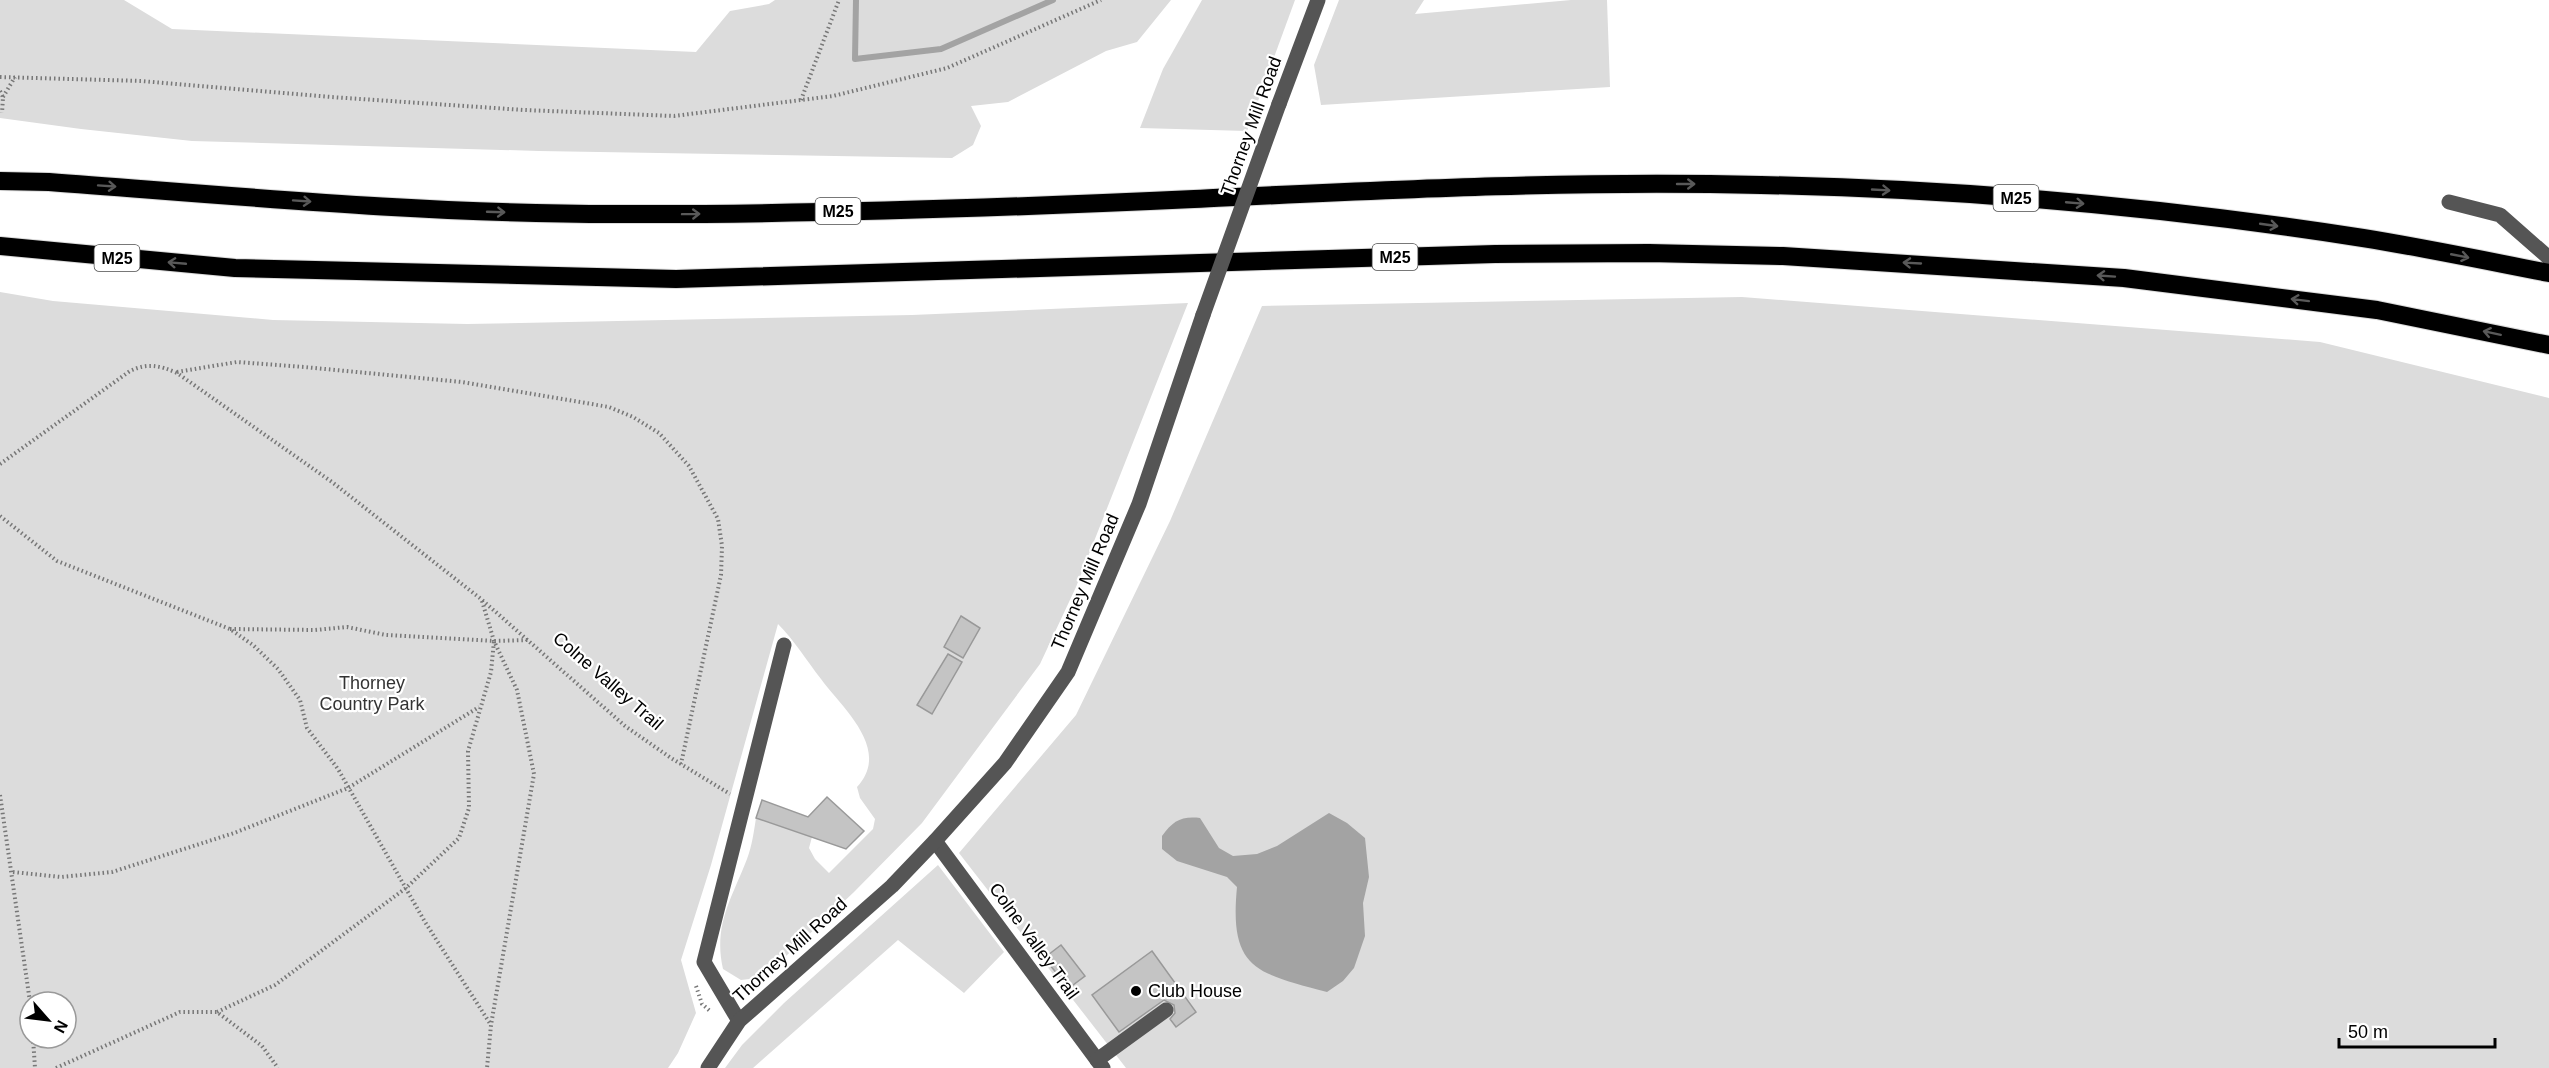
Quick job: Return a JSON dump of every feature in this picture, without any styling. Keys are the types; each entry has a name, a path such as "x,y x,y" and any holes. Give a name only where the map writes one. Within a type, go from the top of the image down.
{"highway":[{"path":"0,169 49,182"},
{"name":"M25","path":"0,181 49,182 436,210 603,214 787,213 1511,185 1762,185 2039,200 2168,212 2364,238 2549,273"},
{"name":"M25","path":"0,246 235,268 676,279 1495,254 1649,253 1783,256 2124,278 2377,310 2549,345"}],"street":[{"name":"Thorney Mill Road","path":"708,1068 736,1026 938,844 1005,763 1068,672 1139,504 1203,315 1318,0"},
{"path":"2449,202 2500,215 2549,258"},
{"path":"736,1026 705,962 784,645"},
{"name":"Colne Valley Trail","path":"938,844 1100,1064"},
{"path":"1100,1064 1166,1010"}],"path":[{"path":"801,99 839,0"},
{"path":"0,77 141,81 524,110 674,116 833,96 947,68 1101,0"},
{"path":"2,112 3,97 15,77"},
{"path":"0,91 3,97"},
{"path":"177,373 237,362 462,382 609,407 633,417 659,434 689,466 705,492 718,519 722,546 721,575 681,764"},
{"name":"Colne Valley Trail","path":"0,464 130,371 150,365 162,366 177,373 332,483 481,599 625,726 734,796"},
{"path":"0,516 57,561 230,629 253,645 278,669 300,700 307,728 338,769 406,888 491,1025"},
{"path":"481,599 494,641 517,690 534,774 491,1025 487,1068"},
{"path":"230,629 315,630 347,627 386,635 494,641 530,640"},
{"path":"56,1068 180,1012 217,1012 274,986 406,888 459,838 469,808 468,751 491,672 494,641"},
{"path":"13,872 61,877 112,872 234,833 348,788 479,707"},
{"path":"0,795 28,990"},
{"path":"695,983 702,1004 736,1026"},
{"path":"217,1012 262,1046 278,1068"},
{"path":"34,1050 35,1068"}],"green space":[{"path":"0,0 124,0 172,29 696,52 730,11 769,4 775,0 1171,0 1137,42 1106,51 1008,102 971,106 981,126 973,145 952,158 539,151 192,141 0,118"},
{"path":"1202,0 1295,0 1247,131 1140,128 1163,69"},
{"path":"1339,0 1424,0 1415,14 1571,0 1607,0 1610,87 1321,105 1314,65"},
{"name":"Thorney Country Park","path":"0,292 53,301 273,320 467,324 912,315 1188,303 1076,587 1040,664 922,823 785,957 758,978 741,980 723,969 720,939 730,899 749,854 756,818 812,837 809,848 815,859 829,873 873,829 875,819 860,798 857,787 866,773 869,758 867,744 851,716 778,624 711,865 681,960 696,1013 678,1053 668,1068 0,1068"},
{"path":"1742,297 2320,342 2549,398 2549,1068 1126,1068 959,853 1076,715 1170,521 1262,306"},
{"path":"938,865 1004,952 964,993 898,940 753,1068 725,1068 742,1045 784,1003"}],"shaded area":[{"path":"1329,813 1347,823 1365,838 1369,877 1363,903 1365,936 1354,968 1343,981 1327,992 1282,979 1265,972 1252,963 1243,951 1238,935 1237,887 1227,877 1177,861 1162,849 1162,836 1178,821 1200,818 1219,848 1233,856 1257,854 1277,846"}],"building":[{"path":"961,616 980,628 963,658 944,647"},
{"path":"948,654 962,662 932,714 917,705"},
{"path":"827,797 864,831 846,849 756,818 762,800 808,817"},
{"path":"1061,945 1085,976 1069,988 1044,958"},
{"name":"Club House","path":"1152,951 1196,1012 1176,1027 1170,1019 1175,1013 1174,1005 1164,1000 1119,1032 1092,995"}],"waterway":[{"path":"856,0 855,59 941,49 1053,0"}],"place":[{"name":"Club House","path":"1136,991"}]}
